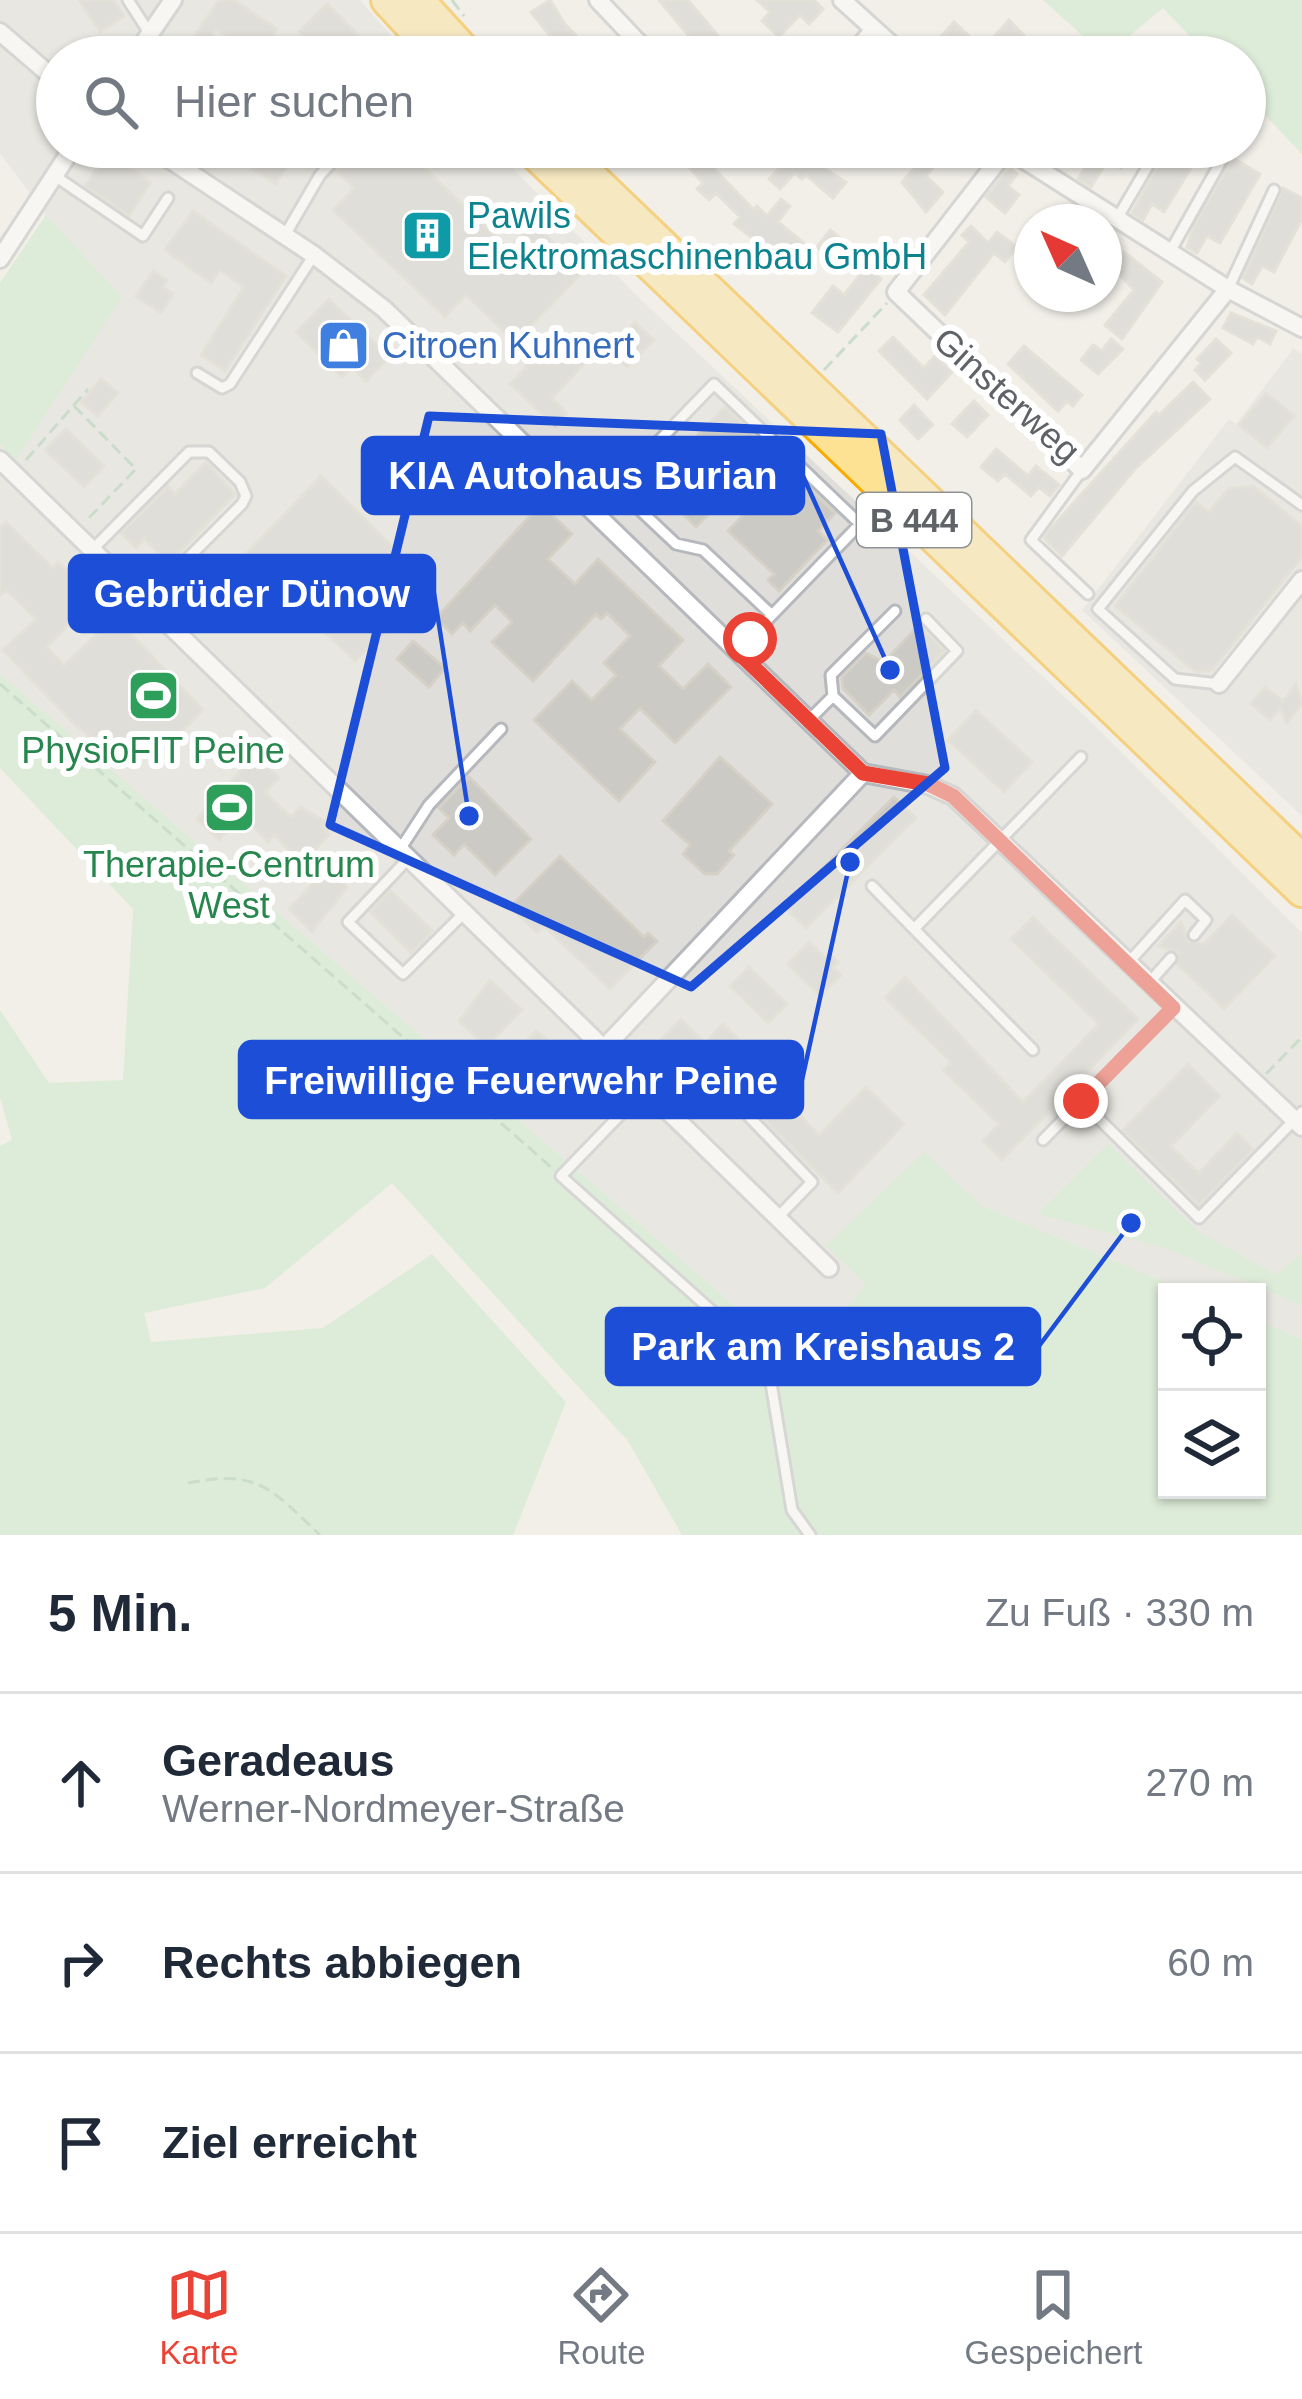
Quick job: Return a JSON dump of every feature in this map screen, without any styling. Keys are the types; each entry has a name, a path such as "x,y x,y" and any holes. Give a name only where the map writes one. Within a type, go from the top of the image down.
{"highway":[{"path":"387,0 420,36"},
{"path":"418,0 451,36"},
{"name":"B 444","path":"550,168 1302,891"},
{"name":"B 444","path":"582,168 1302,860"}],"street":[{"path":"151,34 173,0"},
{"path":"598,0 632,36"},
{"path":"842,0 883,36"},
{"path":"868,36 874,28"},
{"path":"0,32 36,63"},
{"path":"0,260 60,168"},
{"path":"183,168 314,255 384,309 863,773 928,784 953,796 1173,1008 1299,1120"},
{"path":"896,292 990,168"},
{"path":"1037,168 1095,204"},
{"path":"1122,220 1228,289 1302,328"},
{"name":"Ginsterweg","path":"896,292 1082,470 1228,289"},
{"path":"6,466 829,1268"},
{"path":"1219,684 1302,580"},
{"path":"605,1047 863,773"}],"lane":[{"path":"128,0 151,34"},
{"path":"285,235 327,168"},
{"path":"1122,211 1147,168"},
{"path":"1171,250 1218,168"},
{"path":"55,176 143,236 168,198"},
{"path":"1228,289 1274,190"},
{"path":"197,374 222,388 230,384 314,255"},
{"path":"600,517 622,493 624,476 714,384 860,524 738,652"},
{"path":"91,551 189,452 209,452 240,482 246,496 242,504 143,603"},
{"path":"1219,684 1175,679 1098,609 1192,491 1235,457 1302,505"},
{"path":"1082,470 1030,540 1088,594"},
{"path":"622,493 676,544 703,550 772,615"},
{"path":"895,611 831,675 833,696 875,736 957,651 926,619"},
{"path":"809,720 833,696"},
{"path":"464,913 403,974 348,922 404,855 429,805 501,729"},
{"path":"914,928 1081,757"},
{"path":"872,886 1033,1050"},
{"path":"1127,964 1185,900 1206,920 1193,935"},
{"path":"1148,984 1172,958"},
{"path":"1043,1140 1173,1008"},
{"path":"605,1047 589,1069 610,1090"},
{"path":"758,1074 733,1100 812,1181 778,1218"},
{"path":"646,1088 562,1176 759,1354 770,1371 792,1510 810,1535"},
{"path":"1081,1101 1199,1218 1299,1120"}],"path":[{"path":"823,371 896,292"},
{"path":"6,466 88,389"},
{"path":"73,534 136,469 74,406"},
{"path":"0,684 562,1176"},
{"path":"1256,1084 1302,1036"},
{"path":"188,1483 218,1477 259,1480 320,1535"}],"highlighted area":[{"path":"429,416 881,434 945,768 691,987 330,825"}],"shaded area":[{"path":"0,0 360,0 392,36 36,36 36,168 512,168 637,296 1089,720 1302,933 1302,1339 1266,1324 1266,1283 1167,1283 982,1206 924,1153 827,1246 867,1284 827,1331 770,1336 0,674 0,444 16,459 121,297 46,215 0,153"},
{"path":"1293,349 1302,353 1302,816 1082,610 1229,419 1236,424"}],"green space":[{"path":"1043,0 1302,0 1302,154 1266,116 1266,36 1190,36 1163,8 1129,36 1083,36"},
{"path":"46,215 122,297 16,460 0,444 0,283"},
{"path":"0,674 770,1336 828,1331 866,1284 826,1246 924,1152 982,1206 1167,1283 1158,1283 1158,1499 1266,1499 1266,1324 1302,1339 1302,1535 682,1535 628,1441 392,1183 265,1288 144,1313 151,1342 323,1328 432,1254 566,1402 513,1535 0,1535 0,1146 12,1140 0,1097 0,1010 49,1083 123,1080 133,909 0,768"},
{"path":"1108,1144 1199,1232 1276,1275 1302,1254 1302,1305 1266,1290 1266,1283 1249,1283 1165,1248 1038,1214"}],"building":[{"path":"79,0 114,0 124,16 100,32"},
{"path":"219,0 234,0 277,29 272,36 227,36 216,29 211,36 194,36"},
{"path":"550,0 577,36 550,36 531,12"},
{"path":"659,0 688,0 718,36 689,36"},
{"path":"757,0 814,0 823,9 809,24 800,15 780,36 762,21 770,12"},
{"path":"327,4 359,36 303,36 299,32"},
{"path":"1009,20 1025,36 995,36"},
{"path":"954,22 969,36 941,36"},
{"path":"97,168 130,168 151,182 129,216 85,186"},
{"path":"252,168 286,168 276,184"},
{"name":"Pawils Elektromaschinenbau GmbH","path":"341,168 425,168 509,249 533,223 583,272 515,342 466,295 445,317 333,210 354,188 337,172"},
{"path":"690,168 713,168 754,210 757,206 767,216 781,199 790,206 778,222 805,244 794,259 782,249 776,256 734,224 740,217 716,193 709,200 697,189 703,183"},
{"path":"780,168 824,168 846,182 833,198 806,175 802,179 795,173 780,189 769,179"},
{"path":"915,168 933,168 926,176 943,192 926,212 902,182"},
{"path":"1008,168 1017,174 1008,186 1019,195 1005,213 986,197"},
{"path":"1085,168 1103,168 1091,187 1078,179"},
{"path":"1157,168 1191,168 1164,212 1152,204 1143,220 1132,213"},
{"path":"1227,168 1250,168 1260,174 1220,243 1207,236 1197,253 1187,247"},
{"path":"1283,188 1302,198 1302,219 1274,272 1262,266 1252,284 1243,278"},
{"path":"193,211 286,276 225,371 201,355 244,287 220,270 211,283 165,250"},
{"path":"971,226 988,243 997,232 1014,245 1014,251 1005,262 994,253 945,315 924,295 969,242 962,235"},
{"path":"830,230 848,244 834,261 817,247"},
{"path":"1122,254 1162,282 1122,339 1105,325 1116,312 1122,312 1134,290 1122,277"},
{"path":"866,267 881,279 838,332 812,313 833,286 844,295"},
{"path":"153,271 167,280 163,287 173,294 161,313 136,296"},
{"name":"Citroen Kuhnert","path":"329,299 389,357 366,381 352,367 342,377 296,332"},
{"path":"1231,313 1276,331 1270,344 1257,337 1253,344 1223,328"},
{"path":"635,322 654,340 627,367 609,349"},
{"path":"557,334 586,362 552,398 567,413 555,426 510,384"},
{"path":"893,337 924,368 935,356 952,372 927,399 879,351"},
{"path":"1111,339 1123,349 1098,374 1081,360 1093,345 1102,351"},
{"path":"1216,339 1231,353 1205,380 1195,370 1201,363 1197,359"},
{"path":"1024,346 1082,395 1073,406 1067,401 1058,411 1008,364"},
{"path":"101,379 118,393 98,416 81,402"},
{"path":"1193,382 1210,399 1135,469 1062,556 1044,538 1050,529 1156,412 1159,415"},
{"path":"1266,393 1294,416 1267,448 1239,425"},
{"path":"974,401 988,415 967,437 952,424"},
{"path":"914,405 933,425 918,439 900,420"},
{"path":"725,407 771,451 696,527 651,483"},
{"path":"66,429 104,466 84,487 45,450"},
{"path":"996,449 1028,476 1036,466 1059,485 1050,496 1039,487 1031,496 1005,474 998,481 981,467"},
{"path":"206,462 235,494 169,563 144,539 136,548 121,533 168,486 175,494"},
{"path":"788,468 835,513 818,531 827,540 779,591 768,580 774,574 728,531"},
{"path":"321,476 431,584 355,661 245,555"},
{"path":"1253,486 1302,526 1302,557 1212,670 1196,672 1115,606 1196,502 1209,512 1228,489"},
{"path":"541,504 572,534 548,559 575,584 598,559 683,640 659,666 683,689 708,664 731,687 675,743 640,708 620,729 655,762 619,801 534,720 572,681 592,700 616,675 604,663 630,636 607,613 601,619 596,614 533,681 492,642 512,622 495,605 470,631 463,623 452,634 436,618"},
{"path":"6,522 53,568 58,562 95,598 47,647 64,665 115,617 203,710 163,751 144,733 118,760 72,722 3,650 36,619 6,590 0,596 0,527"},
{"path":"919,625 944,651 900,697 894,690 869,715 843,688 842,677 866,653 884,662"},
{"path":"413,641 445,668 429,687 397,659"},
{"path":"1296,684 1302,704 1287,723 1280,708 1270,720 1251,704 1265,687 1283,701"},
{"path":"976,710 1032,762 1004,792 948,740"},
{"path":"255,755 279,778 265,792 291,817 301,807 325,822 321,826 330,834 302,863 274,835 268,842 242,816 219,840 197,819"},
{"path":"720,757 772,804 729,851 734,855 717,874 705,874 683,854 690,845 663,821"},
{"path":"469,777 531,839 495,875 464,844 454,855 433,835 449,818 439,808"},
{"path":"894,797 916,818 806,928 784,907"},
{"path":"560,856 644,937 648,933 657,941 610,989 544,926 537,933 510,907"},
{"path":"328,868 347,887 312,932 289,909"},
{"path":"390,890 433,931 411,953 370,912"},
{"path":"1232,915 1275,956 1224,1009 1177,964 1178,952 1158,946 1181,922 1188,941 1204,944"},
{"path":"1033,917 1138,1019 1002,1160 983,1141 999,1124 943,1070 951,1062 885,998 905,977 1023,1102 1099,1024 1011,939"},
{"path":"809,942 826,959 830,954 838,962 833,967 841,975 820,996 788,964"},
{"path":"749,967 787,1004 768,1023 730,986"},
{"path":"490,980 522,1010 486,1047 459,1021"},
{"path":"681,1019 705,1043 723,1024 753,1054 708,1100 654,1047"},
{"path":"536,1031 574,1061 534,1104 513,1084 536,1059 522,1046"},
{"path":"1188,1064 1220,1096 1171,1146 1199,1173 1237,1133 1253,1149 1199,1205 1123,1130"},
{"path":"866,1087 904,1124 838,1193 750,1105 775,1089 819,1135"}],"place":[{"name":"Pawils Elektromaschinenbau GmbH","path":"428,236"},
{"name":"Citroen Kuhnert","path":"343,345"},
{"name":"KIA Autohaus Burian","path":"890,670"},
{"name":"PhysioFIT Peine","path":"153,695"},
{"name":"Therapie-Centrum West","path":"229,808"},
{"name":"Gebrüder Dünow","path":"469,816"},
{"name":"Freiwillige Feuerwehr Peine","path":"850,862"},
{"name":"Park am Kreishaus 2","path":"1131,1223"}],"route":[{"path":"750,639 738,652 863,773 928,784 953,796 1173,1008 1081,1101"}]}
